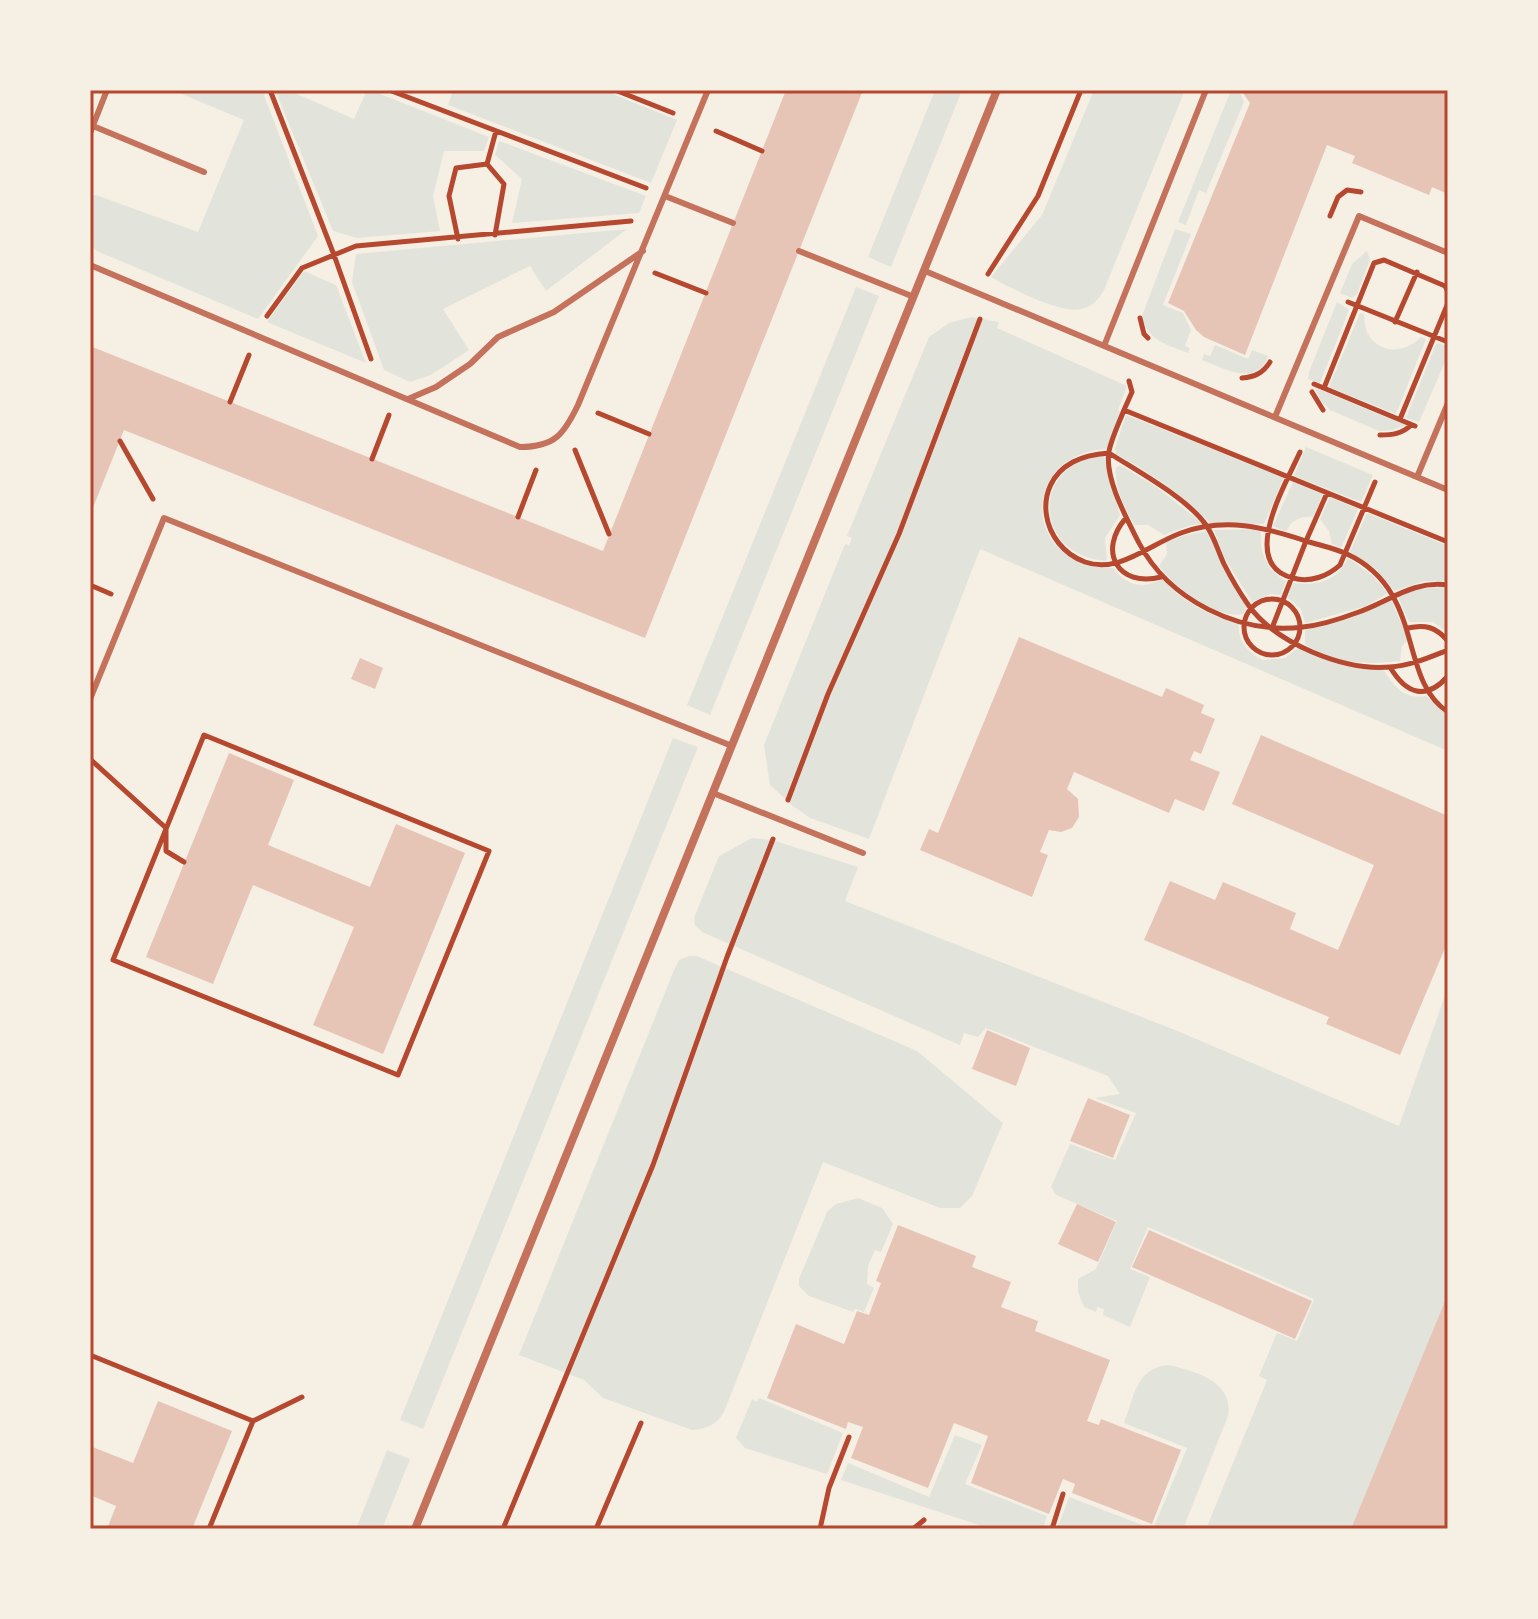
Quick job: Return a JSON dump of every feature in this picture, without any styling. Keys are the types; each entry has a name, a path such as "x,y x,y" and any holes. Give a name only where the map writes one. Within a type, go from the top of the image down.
{"street":[{"path":"415,1529 997,90"}],"lane":[{"path":"90,133 107,90"},
{"path":"90,265 258,331 520,447 538,447 558,438 578,405 643,251 662,194 708,90"},
{"path":"1104,346 1206,90"},
{"path":"93,126 204,172"},
{"path":"662,194 733,223"},
{"path":"1275,417 1359,216 1448,253"},
{"path":"408,399 436,387 470,364 498,337 554,312 643,251"},
{"path":"799,251 914,297"},
{"path":"925,271 1448,490"},
{"path":"1417,477 1448,403"},
{"path":"90,699 164,518 732,746"},
{"path":"713,793 863,853"}],"path":[{"path":"270,90 373,364"},
{"path":"389,90 662,194"},
{"path":"615,90 676,115"},
{"path":"503,1529 653,1165 727,957 828,694 899,534 987,299 988,274 1038,196 1081,90"},
{"path":"695,122 762,151"},
{"path":"487,164 496,131"},
{"path":"458,239 449,196 456,168 487,164"},
{"path":"487,164 504,184 495,235"},
{"path":"1326,225 1338,197 1347,190 1369,196"},
{"path":"230,402 258,331 302,268 356,246 458,239 634,220"},
{"path":"1395,322 1429,245"},
{"path":"1324,388 1374,263 1384,260 1445,286 1448,292"},
{"path":"637,266 706,293"},
{"path":"1327,293 1448,342"},
{"path":"1400,419 1448,303"},
{"path":"1140,309 1144,334 1153,342"},
{"path":"1229,373 1242,378 1254,377 1269,364 1274,351"},
{"path":"1269,364 1435,434"},
{"path":"1118,376 1132,386 1109,453 1117,496 1143,550 1162,576 1191,602 1244,622 1272,628 1300,628 1360,612 1425,584 1448,585"},
{"path":"1312,383 1312,394 1328,414"},
{"path":"372,459 397,395"},
{"path":"578,405 649,434"},
{"path":"1124,410 1448,542"},
{"path":"1367,430 1392,435 1405,431 1412,424"},
{"path":"566,429 609,534"},
{"path":"1308,432 1268,527 1266,542 1269,558 1279,570 1293,578 1330,574 1340,565 1383,463"},
{"path":"120,441 164,518"},
{"path":"518,517 547,443"},
{"path":"1448,650 1417,661 1390,667 1349,665 1296,643 1272,628 1251,608 1225,565 1208,527 1198,515 1109,453 1073,462 1057,475 1050,487 1046,519 1051,533 1069,554 1094,565 1116,564 1183,532 1208,527 1237,525 1268,527 1346,553 1375,572 1393,596 1408,628 1417,661 1427,691 1448,712"},
{"path":"1272,628 1327,493"},
{"path":"1126,518 1114,531 1112,539 1111,548 1116,564 1128,576 1145,581 1162,576"},
{"path":"1266,600 1283,601 1296,612 1300,628 1296,643 1281,654 1262,654 1247,641 1244,622 1251,608 1266,600"},
{"path":"1408,628 1432,627 1448,641"},
{"path":"1390,667 1399,682 1412,691 1427,691 1448,676"},
{"path":"166,828 113,960 398,1075 489,851 204,735 166,828 166,851 184,862"},
{"path":"90,759 166,828"},
{"path":"90,1355 253,1421"},
{"path":"209,1529 253,1421 302,1397"},
{"path":"596,1529 641,1423"},
{"path":"820,1529 829,1488 849,1437"},
{"path":"1052,1529 1063,1494"},
{"path":"913,1529 924,1520"}],"shaded area":[{"path":"172,90 262,90 318,236 258,319 97,251 90,245 90,197 96,195 198,232 244,120"},
{"path":"275,90 288,90 354,119 367,90 370,90 489,137 484,151 444,151 433,196 440,231 357,238 333,231"},
{"path":"453,90 614,90 613,94 677,120 651,183 448,105"},
{"path":"935,90 962,90 891,267 868,257"},
{"path":"1094,90 1185,90 1104,290 1092,304 1072,310 1035,299 991,277 1042,215"},
{"path":"1231,90 1239,90 1244,102 1206,193 1199,190 1186,225 1178,222"},
{"path":"499,141 646,196 639,213 512,223 522,179 495,155"},
{"path":"627,229 546,291 530,266 443,309 469,350 431,375 410,382 384,370 352,282 356,254"},
{"path":"1175,229 1191,234 1163,305 1183,313 1191,330 1185,346 1190,348 1188,353 1153,336 1142,316"},
{"path":"1367,251 1370,260 1357,294 1352,298 1340,293 1352,264"},
{"path":"304,271 336,285 366,363 267,322"},
{"path":"856,287 879,296 710,715 687,705"},
{"path":"1337,302 1349,310 1320,383 1308,379 1309,372"},
{"path":"1360,313 1364,314 1368,334 1379,346 1401,349 1421,337 1426,339 1396,414 1329,387"},
{"path":"971,317 999,322 997,328 1127,386 1107,449 1079,455 1059,468 1046,487 1042,508 1046,530 1059,549 1081,562 1113,568 1124,579 1135,584 1162,579 1197,607 1239,623 1245,645 1263,660 1285,658 1298,648 1346,666 1383,669 1400,690 1412,696 1426,696 1448,715 1448,751 980,549 869,839 810,818 793,806 770,785 764,745 845,544 849,545 852,538 847,536 929,337 949,323"},
{"path":"1436,344 1448,347 1448,355 1419,422 1406,418"},
{"path":"1215,345 1248,359 1252,350 1268,356 1256,371 1229,371 1202,360 1204,354 1210,356"},
{"path":"1315,388 1406,425 1379,431 1330,410"},
{"path":"1126,415 1284,477 1264,524 1210,523 1166,485 1116,454 1115,448"},
{"path":"1306,447 1373,475 1361,502 1294,476"},
{"path":"1104,456 1120,515 1105,538 1107,561 1082,555 1064,543 1053,527 1050,508 1053,490 1063,474 1080,462"},
{"path":"1120,465 1158,488 1203,524 1164,535 1148,525 1134,525 1118,490 1116,468"},
{"path":"1293,482 1323,494 1313,517 1297,520 1286,532 1273,526"},
{"path":"1330,497 1358,509 1341,548 1332,544 1329,531 1320,519"},
{"path":"1367,513 1448,546 1448,581 1424,581 1394,591 1377,570 1350,552"},
{"path":"1214,530 1261,531 1261,547 1269,566 1286,581 1281,595 1270,594 1252,602 1224,557"},
{"path":"1208,531 1224,570 1244,602 1246,608 1243,614 1221,612 1196,600 1159,566 1167,554 1166,542"},
{"path":"1348,558 1372,575 1388,593 1366,606 1305,623 1301,609 1287,597 1293,583 1311,584 1326,580 1344,566"},
{"path":"1448,588 1448,633 1433,622 1409,622 1398,597 1418,589"},
{"path":"1391,599 1408,640 1402,646 1400,661 1351,662 1327,656 1305,644 1305,630 1351,618"},
{"path":"673,738 698,747 423,1429 400,1420"},
{"path":"752,838 772,840 858,867 845,901 1180,1032 1399,1126 1448,987 1448,1529 1206,1529 1267,1380 1259,1376 1277,1333 1297,1341 1314,1299 1148,1227 1130,1269 1150,1277 1130,1327 1103,1315 1104,1309 1097,1307 1096,1312 1084,1307 1078,1292 1078,1279 1096,1269 1117,1221 1056,1195 1051,1187 1070,1144 1115,1160 1136,1113 1095,1098 1120,1094 1108,1076 986,1028 978,1037 964,1033 960,1045 702,932 695,925 694,918 719,856"},
{"path":"697,956 917,1051 1003,1123 972,1196 960,1208 940,1208 823,1162 724,1412 711,1426 692,1430 603,1398 584,1380 519,1355 674,970 679,960"},
{"path":"858,1198 882,1208 893,1224 881,1252 875,1250 868,1266 867,1284 874,1288 864,1312 855,1309 853,1312 809,1296 799,1286 799,1279 827,1212 836,1204"},
{"path":"1168,1365 1211,1380 1225,1395 1228,1416 1183,1529 1153,1529 1187,1448 1124,1423 1143,1378 1157,1367"},
{"path":"759,1398 843,1433 827,1474 745,1448 736,1438 752,1399 757,1402"},
{"path":"955,1435 982,1445 965,1484 1047,1516 1043,1529 991,1529 841,1480 848,1463 929,1497"},
{"path":"387,1450 410,1459 382,1529 356,1529"},
{"path":"1069,1497 1153,1529 1057,1529"}],"building":[{"path":"786,90 863,90 645,638 124,430 90,515 90,346 603,551"},
{"path":"1241,90 1436,90 1448,95 1448,194 1432,187 1429,195 1352,163 1355,156 1327,145 1245,355 1204,337 1184,311 1168,303 1250,103"},
{"path":"1019,637 1162,697 1166,688 1204,705 1201,713 1215,719 1201,754 1194,751 1190,760 1220,772 1204,811 1175,799 1169,813 1074,772 1067,789 1078,799 1079,817 1072,828 1061,832 1049,830 1040,852 1048,855 1032,897 920,850 929,829 938,833"},
{"path":"360,658 383,668 375,689 351,679"},
{"path":"1261,735 1448,816 1448,941 1400,1055 1326,1024 1329,1017 1144,940 1170,881 1215,900 1223,882 1296,913 1290,929 1338,950 1374,865 1232,804"},
{"path":"229,753 294,780 268,845 370,887 396,824 465,853 383,1054 313,1025 354,927 253,885 213,984 146,957"},
{"path":"987,1030 1030,1048 1016,1086 972,1069"},
{"path":"1088,1098 1130,1115 1113,1158 1070,1141"},
{"path":"1077,1204 1116,1222 1098,1262 1058,1244"},
{"path":"898,1225 976,1256 972,1267 1011,1282 1001,1307 1038,1321 1035,1331 1110,1360 1087,1421 1099,1425 1101,1419 1181,1450 1152,1524 1072,1493 1075,1484 1063,1479 1049,1514 971,1483 988,1436 954,1423 928,1488 851,1458 863,1427 848,1422 846,1429 767,1398 796,1324 844,1344 857,1311 869,1315 881,1283 876,1281"},
{"path":"1149,1230 1312,1301 1295,1339 1132,1267"},
{"path":"1448,1294 1448,1529 1351,1529"},
{"path":"158,1401 232,1431 192,1529 107,1529 116,1506 90,1495 90,1446 133,1463"}]}
